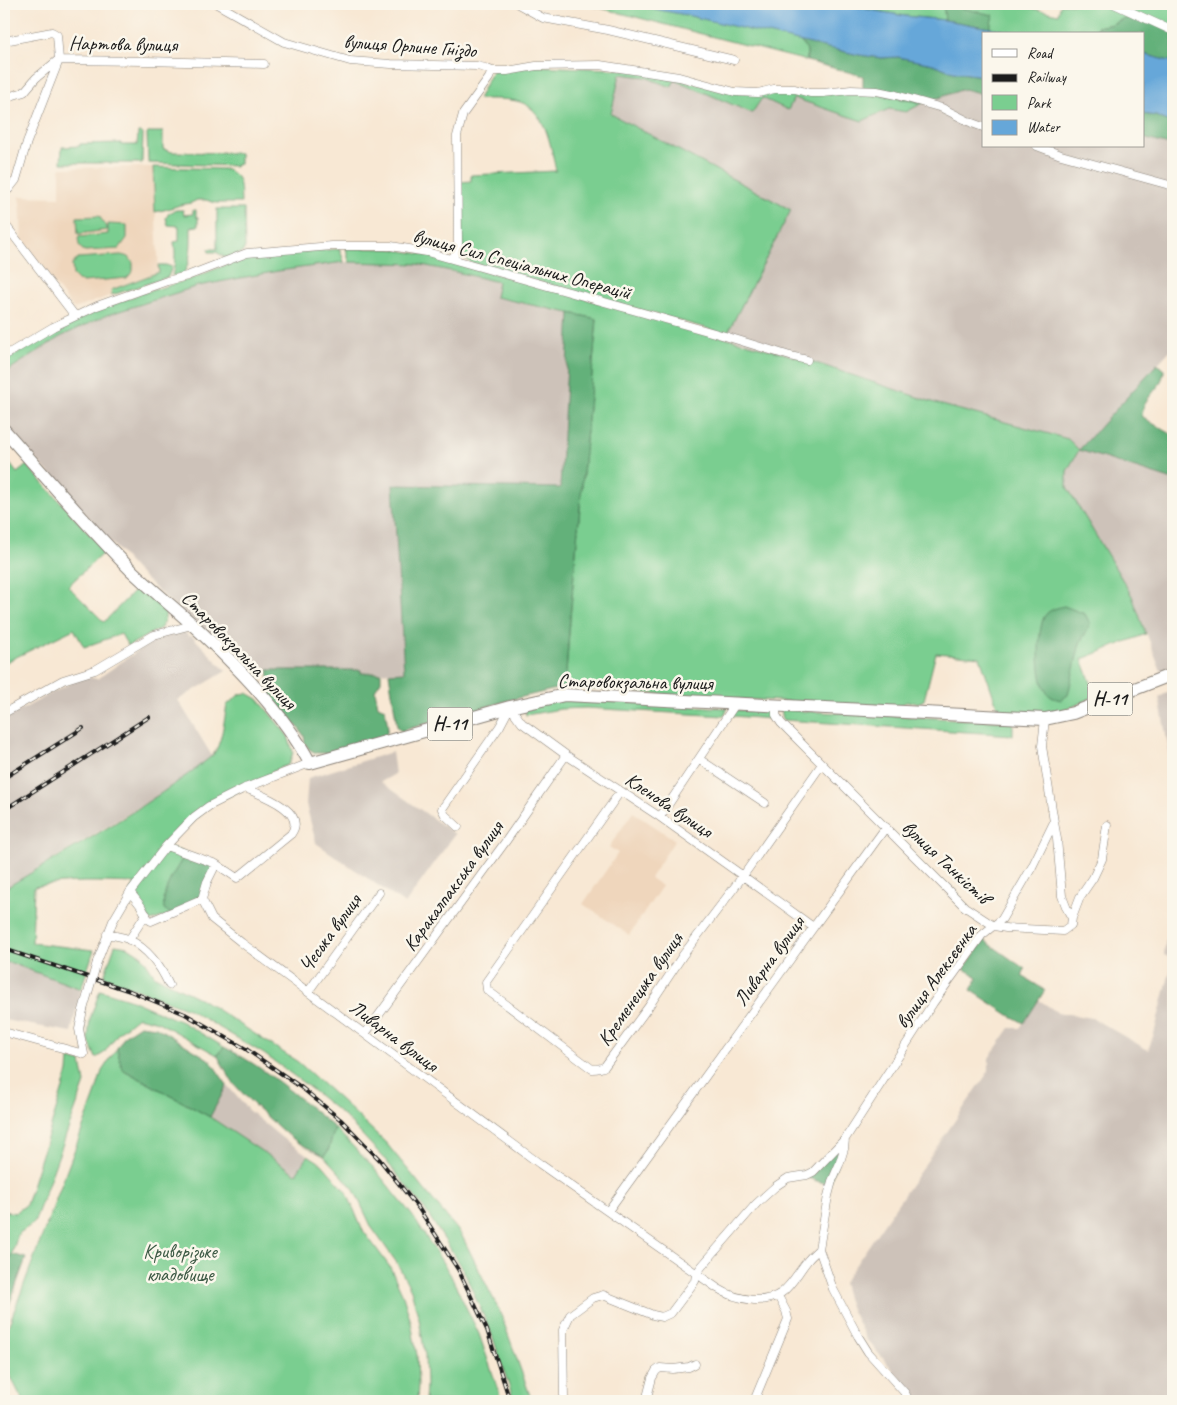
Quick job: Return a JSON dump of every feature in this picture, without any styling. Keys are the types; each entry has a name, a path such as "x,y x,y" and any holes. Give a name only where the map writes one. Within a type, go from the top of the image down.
{"main road":[{"name":"Старовокзальна вулиця","path":"4,430 130,569 223,654 276,712 293,734 310,763 510,707 558,696 571,695 736,703 1045,720 1073,713 1173,674"}],"street":[{"name":"вулиця Орлине Гніздо","path":"218,4 284,42 350,61 477,66 492,71 545,66 600,65 679,77 735,92 758,93 774,89 795,89 823,93 851,90 877,92 896,95 942,108 982,127"},
{"path":"518,4 543,18 608,30 734,60"},
{"path":"1114,4 1173,31"},
{"name":"Нартова вулиця","path":"4,41 52,32 56,35 59,60 146,60 264,64"},
{"path":"4,98 24,92 36,78 59,60"},
{"path":"4,193 16,180 27,142 59,60"},
{"path":"454,259 458,246 457,136 463,114 492,71"},
{"path":"1042,148 1061,155 1173,186"},
{"path":"4,223 75,316"},
{"name":"вулиця Сил Спеціальних Операцій","path":"4,356 75,316 247,253 332,246 391,246 454,259 807,360"},
{"path":"4,714 63,680 95,670 154,635 192,625"},
{"path":"660,818 736,703"},
{"name":"вулиця Танкістів","path":"776,705 776,715 781,723 965,907 994,926 1006,928 1063,931 1071,925 1072,918"},
{"path":"458,828 444,815 442,809 500,726 510,707"},
{"name":"Кленова вулиця","path":"510,707 522,723 566,755 660,818 813,927"},
{"path":"1045,720 1042,746 1057,839 1062,896 1072,918"},
{"name":"Каракалпакська вулиця","path":"365,1034 506,841 566,755"},
{"path":"699,759 765,803"},
{"path":"4,1032 84,1054 80,1029 83,1010 107,934 130,892 166,846 194,817 209,806 245,788 310,763"},
{"name":"Кременецька вулиця","path":"620,792 486,982 487,990 592,1069 601,1069 605,1066 822,764"},
{"path":"166,846 216,864 237,878 291,834 294,829 295,820 290,812 245,788"},
{"name":"вулиця Алексєєнка","path":"819,1249 828,1196 844,1149 845,1139 933,1003 982,935 1002,919 1010,907 1054,822"},
{"path":"1072,918 1080,897 1093,878 1102,859 1107,825"},
{"name":"Ливарна вулиця","path":"608,1211 886,827"},
{"path":"130,892 148,919 151,921 155,920 202,899 207,882 216,864"},
{"name":"Чеська вулиця","path":"308,992 379,893"},
{"name":"Ливарна вулиця","path":"202,899 212,919 242,943 540,1164 722,1292 750,1300 771,1299 778,1296"},
{"path":"130,940 146,914"},
{"path":"107,934 130,940 146,950 162,970 169,985"},
{"path":"564,1401 563,1330 570,1316 593,1298 603,1295 662,1317 671,1313 695,1281 696,1274 756,1204 788,1178 807,1176 813,1172 845,1139"},
{"path":"754,1401 788,1319 778,1296 819,1249 833,1289 858,1336 868,1352 905,1393 909,1401"},
{"path":"646,1401 652,1378 656,1371 660,1368 673,1369 695,1364"}],"shaded area":[{"path":"620,74 645,77 671,87 674,80 752,113 762,98 787,110 794,98 862,121 889,108 906,112 923,103 964,89 982,94 982,148 1144,148 1144,138 1173,146 1173,347 1080,449 1173,480 1173,666 1161,671 1132,596 1067,487 1067,471 1079,450 1068,439 938,404 807,360 725,336 610,114"},
{"path":"153,167 159,272 111,290 112,295 74,309 22,242 20,196 60,197 60,168"},
{"path":"344,262 417,264 456,272 499,282 495,297 570,313 560,488 393,485 404,672 361,673 360,670 243,670 137,571 4,423 4,373 60,337 107,315 198,286 278,271"},
{"path":"185,632 189,637 191,635 226,671 178,700 212,756 157,796 4,889 4,719 84,676 97,679 155,639"},
{"path":"1173,690 1173,773 1159,697"},
{"path":"392,752 395,774 381,782 455,834 405,904 316,843 306,804 308,778"},
{"path":"633,812 675,840 650,878 662,886 629,935 583,904 618,853 609,847"},
{"path":"1173,870 1173,959 1164,955"},
{"path":"1173,960 1173,1401 916,1401 907,1386 866,1339 849,1305 843,1283 989,1071 989,1058 1010,1028 1020,1028 1039,1000 1057,1012 1092,1018 1148,1050"},
{"path":"4,962 81,989 71,1032 4,1020"},
{"path":"227,1085 248,1110 282,1138 308,1155 296,1174 210,1117"}],"green space":[{"path":"622,3 693,16 800,41 807,50 807,61 585,4"},
{"path":"847,4 1013,4 1058,14 1061,4 1173,4 1173,31 1123,19 1112,24 1097,27 1096,32 1013,32 866,9"},
{"path":"943,4 993,15 990,28 945,20"},
{"path":"1141,17 1173,31 1173,62 1144,54 1144,32 1096,32 1097,27 1112,24 1123,19"},
{"path":"800,41 859,55 881,58 898,57 933,64 953,72 982,76 982,94 964,89 923,103 863,90 863,76 807,61 807,50"},
{"path":"536,66 638,70 735,92 810,93 851,90 923,103 906,112 889,109 862,121 794,98 788,110 762,98 752,113 675,80 671,87 645,77 620,74 611,114 791,210 727,334 472,263 464,258 460,250 460,182 471,181 471,175 556,171 544,125 533,110 525,104 515,101 478,99 492,71"},
{"path":"1144,114 1156,116 1173,124 1173,146 1144,138"},
{"path":"138,132 143,134 142,163 61,163 62,147 80,146 80,144 121,143 121,145 137,145"},
{"path":"149,132 163,132 163,149 172,152 240,153 240,163 236,166 149,163 147,134"},
{"path":"153,167 224,169 230,171 235,174 239,182 241,203 216,203 197,200 155,212"},
{"path":"217,209 244,209 245,247 242,253 226,258 216,252 209,252 208,249 217,249"},
{"path":"183,210 184,215 193,214 193,210 196,210 198,226 191,227 190,256 187,268 184,273 172,276 175,259 174,242 179,241 179,226 168,225 166,218 169,213"},
{"path":"99,216 107,230 78,234 77,217"},
{"path":"108,224 127,225 127,238 119,249 85,251 81,249 78,237 108,234"},
{"path":"346,248 391,249 427,255 807,360 938,404 1068,439 1079,450 1067,471 1067,487 1132,596 1146,634 1082,659 1096,696 1070,708 1051,713 1006,713 1002,709 998,709 980,657 936,653 924,700 918,703 906,702 899,706 713,698 565,687 597,319 495,297 498,282 456,272 417,264 349,262"},
{"path":"340,249 344,262 278,271 198,286 107,315 60,337 4,373 4,361 55,330 139,294 188,280 248,256"},
{"path":"121,255 129,257 133,263 133,271 127,278 83,282 73,275 72,265 78,258"},
{"path":"158,265 172,267 168,277 112,295 111,290 159,272"},
{"path":"570,313 597,319 565,687 510,700 401,731 397,726 389,673 404,672 393,485 560,488"},
{"path":"1157,364 1164,370 1162,379 1145,403 1142,416 1173,435 1173,480 1079,450"},
{"path":"4,456 17,473 27,465 105,551 68,586 104,622 139,586 166,609 161,628 128,646 121,634 84,647 74,629 4,663"},
{"path":"1064,606 1085,614 1090,623 1080,643 1068,695 1061,700 1051,697 1045,690 1040,670 1039,646 1044,617 1050,611"},
{"path":"268,670 361,670 361,673 381,673 381,681 375,690 378,706 385,709 388,727 386,736 326,753 316,753 305,744 304,736 298,727 287,719 272,701"},
{"path":"247,693 258,699 288,736 293,752 291,759 288,765 277,769 209,806 166,846 186,853 163,899 171,914 151,921 130,892 136,883 72,882 34,887 32,943 94,950 81,989 4,962 4,889 137,809 188,775 212,756 218,746 227,705 240,694"},
{"path":"559,699 728,708 724,716 586,708 561,709 526,715 525,708"},
{"path":"737,710 769,711 772,719 732,716"},
{"path":"782,710 1013,722 1013,735 783,720 781,717"},
{"path":"186,853 216,864 202,899 171,914 164,909 165,894 170,880"},
{"path":"984,940 1025,969 1022,976 1045,990 1024,1023 971,990 978,977 964,969"},
{"path":"115,945 128,947 142,956 155,976 201,999 298,1062 386,1143 461,1234 500,1312 532,1401 514,1401 492,1335 462,1267 424,1208 383,1157 344,1116 264,1054 188,1009 104,976"},
{"path":"100,990 129,999 182,1022 224,1047 217,1055 158,1022 138,1017 119,1032 104,1053 96,1058 88,1039 90,1019"},
{"path":"140,1025 156,1027 210,1060 227,1085 210,1117 122,1069 117,1048 125,1035"},
{"path":"224,1047 268,1074 335,1128 328,1151 324,1156 299,1143 285,1133 233,1083 217,1055"},
{"name":"Криворізьке кладовище","path":"117,1048 122,1069 210,1117 296,1174 308,1155 322,1164 347,1193 362,1229 390,1267 402,1293 411,1322 417,1355 417,1401 23,1401 9,1374 5,1359 4,1343 8,1327 94,1098 102,1071"},
{"path":"69,1059 81,1062 85,1083 34,1223 18,1234 12,1254 4,1267 4,1211 15,1213 26,1205 68,1072"},
{"path":"335,1128 373,1167 412,1215 450,1274 479,1334 502,1401 425,1401 425,1355 419,1319 411,1290 397,1263 372,1228 353,1188 324,1156 328,1151"},
{"path":"838,1148 842,1149 829,1185 808,1178"},
{"path":"12,1254 26,1258 4,1319 4,1267"}],"water":[{"path":"626,4 847,4 905,16 945,20 1013,32 982,32 982,76 953,72 933,64 898,57 881,58 859,55 686,15"},
{"path":"1144,54 1173,62 1173,124 1156,116 1144,114"}],"railway":[{"path":"4,810 149,717"},
{"path":"4,778 83,728"},
{"path":"4,949 130,991 185,1014 246,1049 302,1088 341,1120 380,1160 419,1209 459,1271 487,1330 510,1401"}]}
